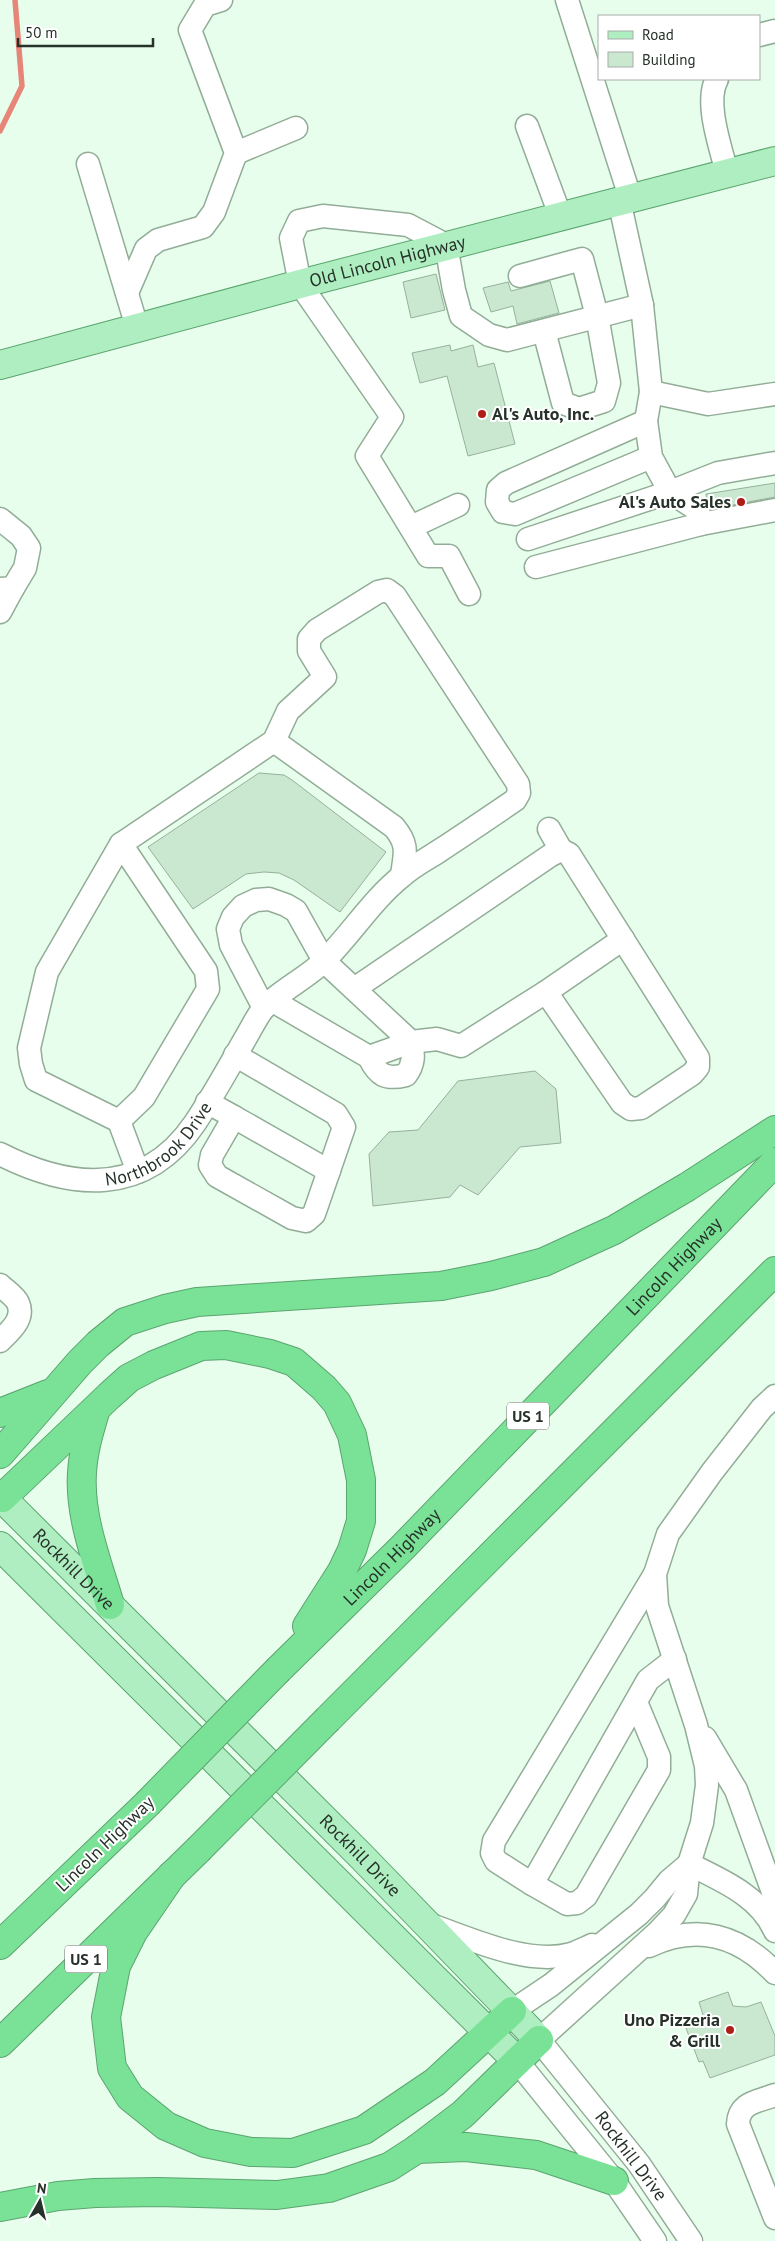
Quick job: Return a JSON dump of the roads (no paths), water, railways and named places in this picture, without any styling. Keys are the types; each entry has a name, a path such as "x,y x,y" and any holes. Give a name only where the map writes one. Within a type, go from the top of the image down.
{"highway":[{"path":"0,1454 52,1393 98,1344 125,1322 165,1308 197,1302 441,1286 491,1276 544,1262 614,1230 775,1130"},
{"name":"Lincoln Highway","path":"0,1945 147,1804 279,1669 402,1548 775,1162"},
{"name":"US 1","path":"0,2043 198,1850 775,1271"},
{"path":"1,1498 130,1378 154,1364 201,1346 226,1345 270,1354 294,1362 324,1388 337,1403 347,1422 358,1460 361,1480 361,1521 342,1571 279,1669"},
{"path":"0,1413 52,1393"},
{"path":"95,1410 84,1447 81,1474 82,1495 89,1529 110,1605"},
{"path":"172,1875 133,1932 116,1966 106,2017 112,2068 130,2097 166,2126 205,2143 251,2152 293,2153 364,2130 435,2082 487,2032 512,2011"},
{"path":"0,2207 58,2196 95,2194 158,2192 277,2195 320,2190 389,2168 417,2149 463,2114 539,2040"},
{"path":"417,2149 466,2146 536,2155 614,2181"}],"main road":[{"name":"Old Lincoln Highway","path":"0,365 446,245 775,161"},
{"name":"Rockhill Drive","path":"1,1498 428,1924 539,2040"},
{"name":"Rockhill Drive","path":"0,1546 517,2061"}],"street":[{"path":"567,0 624,199 642,305 650,392 646,421 651,457 670,492 698,510 701,524"},
{"path":"127,293 146,249 158,240 203,227 214,212 236,152 190,30 210,2"},
{"path":"760,35 775,31"},
{"path":"716,80 713,86 713,115 727,173"},
{"path":"527,126 560,215"},
{"path":"236,152 296,128"},
{"path":"88,164 137,327"},
{"path":"469,594 449,556 428,556 367,456 392,417 300,284 291,238 299,221 323,216 408,225 446,245 461,316 489,335 507,340 642,305"},
{"path":"520,276 582,259 597,316 609,383 604,401 579,409 563,402 544,331"},
{"path":"650,392 708,404 775,394"},
{"path":"646,421 506,483 498,490 496,502 503,512 515,514 651,457"},
{"path":"528,539 670,492 718,473 775,463"},
{"path":"411,527 458,505"},
{"path":"536,567 701,524 775,510"},
{"path":"0,519 21,536 28,548 25,568 7,588 0,612"},
{"path":"138,1172 119,1121 36,1080 30,1064 29,1048 47,972 121,844 274,741 288,711 324,677 309,651 309,640 316,630 378,592 388,590 395,596 518,784 519,793 515,800 402,875 378,898 324,961 268,1005"},
{"path":"274,741 394,827 402,838 406,849 402,875"},
{"path":"546,992 622,1104 631,1109 640,1108 692,1074 698,1067 698,1058 569,854 561,850 550,829"},
{"path":"119,1121 144,1097 208,989 206,971 121,844"},
{"path":"354,989 561,850"},
{"path":"269,899 296,911 324,961 354,989 411,1042 414,1054 412,1067 406,1075 395,1078 383,1075 375,1069 369,1057 268,1005 231,945 228,928 233,916 244,906 256,900 269,899"},
{"path":"411,1042 437,1039 462,1046 546,992 623,939"},
{"name":"Northbrook Drive","path":"0,1154 32,1169 77,1181 108,1180 138,1172 169,1153 183,1138 268,1005"},
{"path":"234,1117 212,1155 210,1165 217,1176 292,1218 306,1221 314,1214 344,1127 336,1114 236,1055"},
{"path":"207,1102 329,1171"},
{"path":"0,1285 18,1302 19,1313 16,1324 0,1341"},
{"path":"636,1702 659,1757 659,1770 586,1896 577,1903 567,1904 496,1861 492,1853 494,1841 655,1574 668,1534 712,1472 762,1408 775,1396"},
{"path":"539,2040 637,1952 674,1915 686,1894 689,1864 702,1823 706,1785 704,1759 696,1725 657,1606 655,1574"},
{"path":"532,1884 648,1680 675,1659"},
{"path":"696,1725 736,1790 774,1895 774,1930"},
{"path":"512,2011 551,1985 639,1914 668,1881 689,1864"},
{"path":"689,1864 729,1884 746,1896 767,1917 774,1930"},
{"path":"428,1924 509,1952 529,1956 556,1955 570,1954 595,1944 639,1914"},
{"path":"637,1952 667,1937 679,1934 704,1934 736,1944 752,1953 775,1973"},
{"name":"Rockhill Drive","path":"539,2040 639,2164 691,2241"},
{"name":"Rockhill Drive","path":"517,2061 614,2181 655,2241"},
{"path":"775,2095 743,2106 738,2114 738,2124 775,2218"}],"waterway":[{"path":"0,131 22,86 15,0"}],"place":[{"name":"Al's Auto, Inc.","path":"482,414"},
{"name":"Al's Auto Sales","path":"741,502"},
{"name":"Uno Pizzeria & Grill","path":"730,2030"}]}
